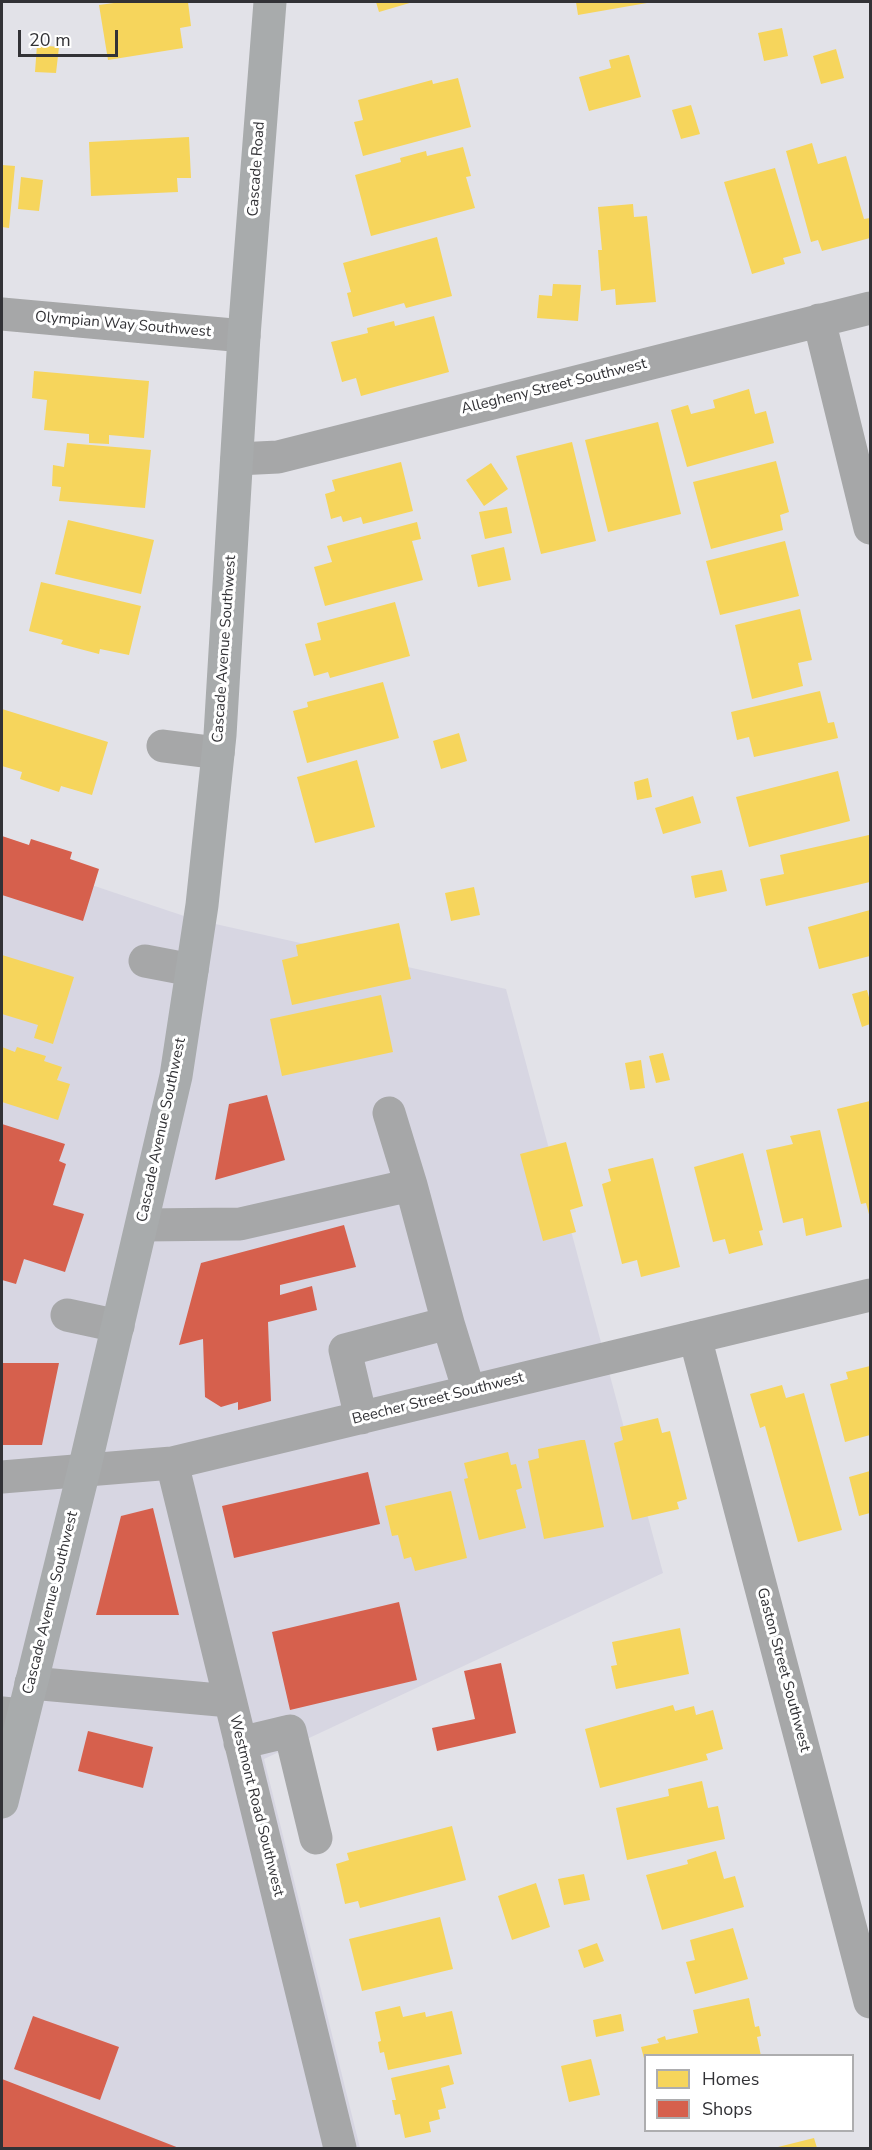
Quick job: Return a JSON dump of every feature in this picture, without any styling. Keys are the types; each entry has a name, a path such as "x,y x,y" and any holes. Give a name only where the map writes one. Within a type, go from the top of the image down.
{"main road":[{"name":"Cascade Road","path":"244,336 270,2"},
{"name":"Cascade Avenue Southwest","path":"2,1802 12,1714 31,1683 84,1470 176,1076 202,905 218,753 244,336"}],"street":[{"name":"Allegheny Street Southwest","path":"237,459 278,457 870,308"},
{"name":"Olympian Way Southwest","path":"2,314 244,336"},
{"path":"819,320 870,528"},
{"path":"163,746 218,753"},
{"path":"145,961 192,970"},
{"path":"389,1113 448,1323 470,1391"},
{"path":"142,1225 240,1224 411,1185"},
{"name":"Beecher Street Southwest","path":"2,1477 172,1463 870,1295"},
{"path":"67,1315 118,1326"},
{"path":"361,1418 345,1350 448,1323"},
{"name":"Gaston Street Southwest","path":"695,1337 870,1996"},
{"name":"Westmont Road Southwest","path":"172,1463 340,2148"},
{"path":"31,1683 230,1701"},
{"path":"240,1743 290,1731 316,1838"}],"shaded area":[{"path":"2,855 193,919 506,989 663,1573 264,1759 360,2148 2,2148"}],"building: Homes":[{"path":"121,2 188,2 191,26 180,28 183,48 108,60 99,5"},
{"path":"376,2 413,2 379,12"},
{"path":"576,2 647,2 647,3 578,15"},
{"path":"782,28 788,56 764,61 758,33"},
{"path":"37,45 59,47 56,73 35,72"},
{"path":"836,49 844,78 821,84 813,56"},
{"path":"629,55 641,97 589,111 579,77 611,68 609,60"},
{"path":"458,78 471,127 363,156 354,122 363,120 358,100 432,80 433,84"},
{"path":"691,105 700,134 681,139 672,110"},
{"path":"189,137 191,178 177,178 178,192 91,196 89,142"},
{"path":"812,143 818,164 846,156 864,219 870,218 870,238 822,251 818,240 811,242 786,151"},
{"path":"463,147 471,176 466,177 475,208 371,236 355,175 401,162 400,158 426,151 427,156"},
{"path":"2,165 15,166 9,228 2,227"},
{"path":"775,168 801,253 783,258 785,264 752,274 724,182"},
{"path":"21,177 43,180 39,211 18,209"},
{"path":"633,204 634,217 647,216 656,302 616,305 615,289 601,291 598,250 602,250 598,207"},
{"path":"437,237 452,296 406,308 404,303 353,317 347,293 351,292 343,263"},
{"path":"553,284 581,285 578,321 537,318 539,295 552,296"},
{"path":"434,316 449,372 361,396 356,378 342,382 331,342 368,333 367,328 394,321 395,326"},
{"path":"34,371 149,381 144,438 109,435 109,444 89,443 89,434 44,430 47,400 32,398"},
{"path":"749,389 755,414 766,411 774,443 687,467 671,410 688,405 691,414 715,408 713,400"},
{"path":"658,422 681,514 608,532 585,440"},
{"path":"572,442 596,541 541,554 516,456"},
{"path":"67,443 151,450 145,508 59,501 61,487 52,486 53,465 64,467"},
{"path":"776,461 789,512 780,515 783,530 711,549 693,482"},
{"path":"401,462 413,511 363,524 361,517 343,522 341,516 331,519 325,494 335,491 332,480"},
{"path":"491,463 508,489 484,506 466,480"},
{"path":"507,507 512,533 485,539 479,512"},
{"path":"68,520 154,540 141,594 55,574"},
{"path":"417,522 421,539 412,541 423,580 325,606 314,567 332,562 327,546"},
{"path":"785,541 799,596 720,615 706,561"},
{"path":"504,547 511,580 478,587 471,555"},
{"path":"41,582 141,606 129,655 100,649 99,654 61,644 63,640 29,631"},
{"path":"395,602 410,656 330,678 328,672 314,676 305,644 321,640 317,623"},
{"path":"800,609 812,660 798,663 803,686 752,699 735,625"},
{"path":"383,682 399,738 307,763 293,711 308,707 307,702"},
{"path":"820,691 828,723 834,722 838,738 754,757 749,737 737,740 731,712"},
{"path":"2,709 108,742 92,795 61,786 59,792 20,779 22,772 2,766"},
{"path":"459,733 467,761 441,769 433,741"},
{"path":"357,760 375,827 315,843 297,777"},
{"path":"838,771 850,821 749,847 736,797"},
{"path":"648,778 652,797 637,800 634,782"},
{"path":"693,796 701,823 663,834 655,808"},
{"path":"869,835 870,882 766,906 760,879 784,874 780,855"},
{"path":"722,870 727,891 695,898 691,876"},
{"path":"474,887 480,915 451,921 445,893"},
{"path":"870,910 870,956 819,969 808,927"},
{"path":"399,923 411,979 292,1005 282,960 298,956 296,945"},
{"path":"2,955 74,977 53,1044 34,1038 38,1025 2,1014"},
{"path":"867,990 870,1001 870,1024 862,1027 852,994"},
{"path":"381,995 393,1052 282,1076 270,1019"},
{"path":"2,1047 15,1052 17,1047 46,1056 44,1061 62,1067 57,1080 70,1084 58,1120 2,1102"},
{"path":"663,1053 670,1080 656,1083 649,1056"},
{"path":"641,1060 645,1088 630,1090 625,1063"},
{"path":"870,1101 870,1218 866,1203 861,1204 837,1109"},
{"path":"820,1130 842,1227 806,1236 803,1218 783,1223 766,1150 793,1144 790,1136"},
{"path":"566,1142 583,1206 570,1210 576,1232 543,1241 520,1154"},
{"path":"743,1153 763,1230 759,1231 763,1245 729,1254 725,1239 713,1242 694,1167"},
{"path":"653,1158 680,1267 641,1277 637,1260 622,1264 602,1184 611,1181 608,1169"},
{"path":"870,1366 870,1435 845,1442 830,1384 848,1379 846,1372"},
{"path":"782,1385 786,1398 804,1393 842,1530 798,1542 765,1426 760,1428 750,1394"},
{"path":"658,1418 662,1433 670,1431 687,1499 677,1502 679,1509 632,1520 614,1443 623,1440 620,1427"},
{"path":"585,1440 604,1527 544,1539 528,1461 539,1458 538,1449"},
{"path":"508,1452 511,1465 516,1464 522,1488 516,1490 526,1528 479,1540 464,1479 468,1478 464,1463"},
{"path":"870,1471 870,1513 859,1516 849,1477"},
{"path":"451,1491 467,1558 415,1571 411,1557 404,1559 398,1535 392,1536 385,1506"},
{"path":"680,1628 689,1674 616,1689 611,1666 617,1665 612,1642"},
{"path":"673,1705 675,1711 694,1706 696,1715 713,1710 723,1749 706,1754 708,1760 600,1788 585,1729"},
{"path":"702,1781 708,1808 718,1806 725,1839 627,1860 616,1808 669,1796 668,1789"},
{"path":"452,1826 466,1880 360,1908 358,1901 345,1904 336,1864 349,1860 347,1853"},
{"path":"716,1851 724,1879 735,1876 744,1907 662,1930 646,1875 688,1864 687,1860"},
{"path":"584,1874 590,1900 564,1905 558,1879"},
{"path":"536,1883 550,1927 512,1940 498,1896"},
{"path":"440,1917 453,1969 362,1991 349,1939"},
{"path":"733,1928 748,1979 695,1994 686,1962 695,1960 690,1940"},
{"path":"597,1943 604,1961 584,1968 578,1950"},
{"path":"749,1998 755,2027 759,2026 761,2036 757,2037 761,2054 644,2054 644,2058 641,2047 659,2043 657,2039 665,2036 666,2040 698,2033 693,2010"},
{"path":"400,2006 403,2017 425,2012 426,2017 452,2011 462,2054 388,2070 384,2052 380,2053 378,2042 381,2041 375,2012"},
{"path":"621,2014 624,2031 596,2037 593,2020"},
{"path":"591,2059 600,2095 569,2102 561,2066"},
{"path":"449,2065 454,2084 441,2088 446,2108 438,2110 440,2119 429,2122 431,2132 405,2138 400,2114 395,2115 392,2100 396,2100 391,2078"},
{"path":"814,2138 817,2148 774,2148"}],"building: Shops":[{"path":"2,836 29,845 31,839 72,852 70,859 99,869 83,921 2,895"},
{"path":"267,1095 285,1160 215,1180 229,1104"},
{"path":"2,1124 65,1144 59,1161 66,1164 53,1205 84,1214 65,1272 24,1259 16,1284 2,1280"},
{"path":"344,1225 356,1267 280,1285 280,1295 312,1286 317,1310 268,1322 271,1401 238,1410 238,1402 221,1407 205,1397 203,1339 179,1345 201,1263"},
{"path":"2,1363 59,1363 42,1445 2,1445"},
{"path":"368,1472 380,1524 234,1558 222,1506"},
{"path":"153,1508 179,1615 96,1615 121,1516"},
{"path":"399,1602 417,1680 290,1710 272,1632"},
{"path":"501,1663 516,1733 437,1751 432,1728 475,1719 464,1671"},
{"path":"88,1731 153,1747 143,1788 78,1771"},
{"path":"33,2016 119,2047 100,2100 14,2069"},
{"path":"2,2079 179,2148 2,2148"}]}
